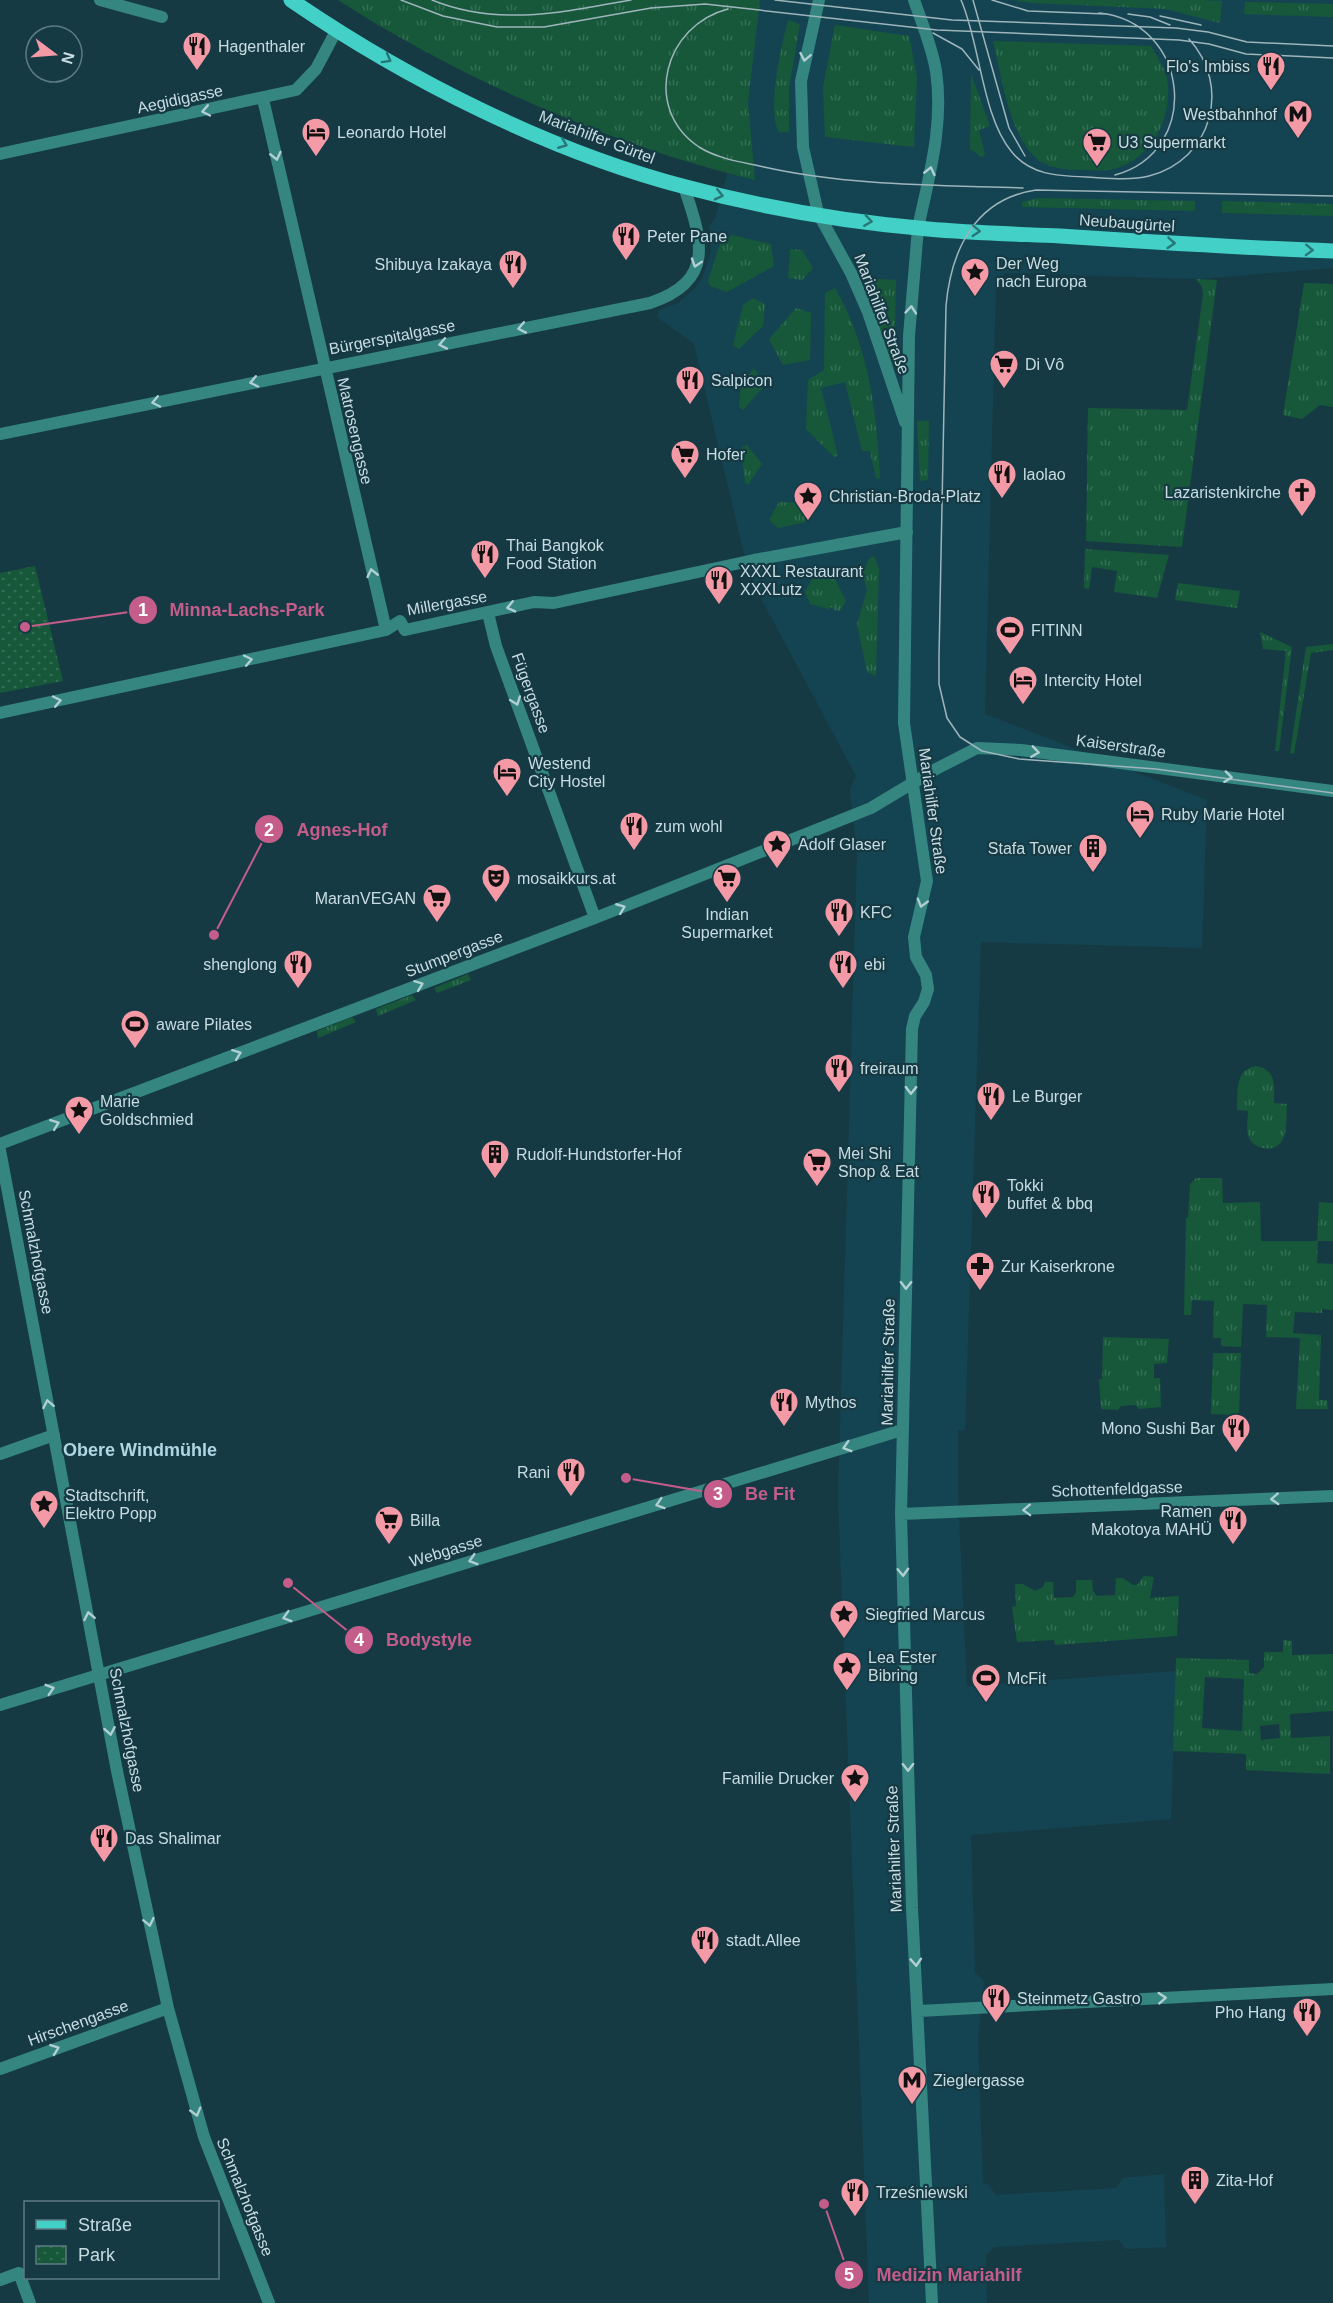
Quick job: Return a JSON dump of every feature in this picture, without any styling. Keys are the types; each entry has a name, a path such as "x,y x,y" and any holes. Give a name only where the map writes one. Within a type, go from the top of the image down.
{"main road":[{"name":"Mariahilfer Gürtel","path":"291,0 336,31 438,88 516,125 615,165 684,187 770,207 918,228"},
{"name":"Neubaugürtel","path":"918,228 1333,251"}],"street":[{"path":"100,0 162,17"},
{"name":"Mariahilfer Straße","path":"819,0 804,59 800,113 802,147 818,213 845,260 868,312 908,432"},
{"name":"Mariahilfer Straße","path":"914,0 930,47 938,92 937,136 918,228 909,336 904,723 927,881 914,938 916,957 926,975 928,989 924,1002 915,1016 912,1029 901,1514 912,1896 932,2303"},
{"name":"Aegidigasse","path":"0,154 263,99 296,90 316,69 336,31"},
{"name":"Matrosengasse","path":"263,99 323,368 386,630"},
{"name":"Bürgerspitalgasse","path":"0,434 638,305 672,296 687,283 696,269 700,252 695,219 684,187"},
{"name":"Millergasse","path":"0,713 386,630 400,621 405,630 534,602 554,603 746,562 907,532"},
{"name":"Fügergasse","path":"488,613 496,646 596,918"},
{"name":"Kaiserstraße","path":"914,783 976,748 1021,750 1333,791"},
{"name":"Stumpergasse","path":"0,1144 596,918 871,808 914,783"},
{"name":"Schmalzhofgasse","path":"0,1150 117,1771 168,2008 204,2137 269,2303"},
{"name":"Webgasse","path":"0,1705 903,1430"},
{"path":"0,1454 54,1435"},
{"name":"Schottenfeldgasse","path":"901,1514 1333,1496"},
{"path":"919,2011 1333,1989"},
{"name":"Hirschengasse","path":"0,2069 168,2008"},
{"path":"0,2280 19,2273 30,2303"}],"shaded area":[{"path":"759,0 1333,0 1333,268 1196,279 1005,273 996,282 985,714 1207,800 1202,948 981,942 965,1430 958,1430 958,1496 967,1686 1176,1671 1171,1819 971,1835 975,1973 984,1981 978,2039 983,2184 988,2184 996,2195 1116,2188 1123,2178 1164,2174 1166,2247 1126,2249 1119,2240 994,2247 986,2255 987,2303 869,2303 838,1496 857,855 850,790 856,776 755,587 746,562 694,344 657,317 659,310 678,303 691,292 701,280 707,265 711,250 709,226 715,219 730,163"}],"green space":[{"path":"338,0 760,0 748,102 755,180 648,149 539,107 435,56"},
{"path":"1013,0 1222,1 1220,23 1166,9 1032,3"},
{"path":"1245,2 1333,4 1333,17 1244,14"},
{"path":"788,20 800,24 789,88 789,132 779,132 775,122 775,94 779,60"},
{"path":"835,25 909,36 917,77 914,147 825,137 823,87"},
{"path":"993,41 1151,46 1167,78 1167,108 1163,123 1147,148 1124,166 1109,170 1077,170 1052,166 1041,161 1031,153 1016,128 1006,100"},
{"path":"971,74 990,126 979,130 985,155 982,157 970,149"},
{"path":"1038,198 1195,201 1195,211 1022,207 1022,202"},
{"path":"1222,201 1333,204 1333,216 1222,213"},
{"path":"732,235 771,244 774,266 727,292 710,286 708,281 721,241"},
{"path":"790,249 802,250 813,268 802,280 788,278"},
{"path":"861,278 896,280 894,366 890,365"},
{"path":"1196,279 1217,280 1182,547 1086,541 1088,408 1187,410 1203,294 1202,287"},
{"path":"1304,283 1333,284 1333,407 1320,405 1302,419 1283,415"},
{"path":"835,288 856,333 869,380 880,479 876,478 870,451 862,451 845,382 821,388 838,456 834,457 806,429 808,380 824,370 825,293"},
{"path":"753,298 765,304 763,326 739,349 733,345 743,305"},
{"path":"796,308 811,313 810,360 783,365 769,339"},
{"path":"754,368 765,385 743,410 739,407 741,385"},
{"path":"917,421 929,421 928,480 920,481"},
{"path":"747,445 762,464 748,485 745,483 741,448"},
{"path":"779,502 803,503 806,522 778,528 769,520"},
{"path":"1085,549 1169,555 1157,598 1114,592 1117,571 1092,567 1089,589 1084,588"},
{"path":"874,556 879,569 876,676 867,672 857,624 867,590 862,573 869,559"},
{"path":"35,566 63,681 0,693 0,573"},
{"path":"832,573 846,601 840,611 832,607 829,609 810,604 805,592 814,575"},
{"path":"1178,583 1240,591 1237,608 1175,600"},
{"path":"1260,632 1292,647 1279,751 1275,751 1286,651 1263,649"},
{"path":"1333,644 1333,650 1311,653 1294,754 1290,753 1306,647"},
{"path":"468,974 471,980 437,993 434,988"},
{"path":"412,995 416,1000 378,1016 376,1009"},
{"path":"352,1017 356,1022 318,1038 317,1031"},
{"path":"1256,1066 1268,1071 1271,1075 1274,1085 1274,1103 1287,1104 1284,1137 1278,1145 1269,1149 1253,1144 1247,1129 1248,1111 1237,1110 1241,1077 1249,1068"},
{"path":"1196,1178 1222,1178 1223,1203 1260,1202 1261,1241 1317,1241 1319,1202 1333,1203 1333,1241 1318,1241 1317,1263 1333,1264 1333,1310 1322,1309 1322,1313 1295,1312 1293,1333 1321,1335 1319,1400 1327,1400 1328,1409 1296,1409 1300,1338 1266,1337 1267,1305 1243,1304 1241,1347 1221,1346 1221,1338 1213,1338 1214,1301 1192,1300 1191,1315 1184,1315 1186,1218 1188,1218 1190,1184"},
{"path":"1103,1337 1169,1339 1167,1363 1154,1364 1154,1378 1160,1378 1161,1407 1139,1409 1135,1405 1121,1406 1118,1410 1101,1409 1099,1379 1102,1379"},
{"path":"1213,1353 1241,1353 1239,1415 1211,1414"},
{"path":"1144,1576 1154,1577 1150,1598 1179,1596 1177,1636 1055,1645 1054,1640 1017,1642 1012,1607 1016,1606 1015,1584 1023,1584 1035,1591 1043,1587 1045,1582 1053,1582 1054,1598 1073,1597 1076,1592 1076,1580 1092,1580 1093,1591 1097,1596 1115,1595 1116,1578 1123,1578 1137,1585"},
{"path":"1283,1640 1292,1641 1292,1655 1333,1654 1333,1711 1290,1714 1291,1738 1330,1736 1330,1774 1246,1770 1246,1754 1173,1751 1176,1658 1249,1660 1249,1673 1257,1674 1264,1667 1264,1652 1283,1652","holes":["1205,1677 1244,1679 1242,1731 1202,1728","1279,1724 1280,1738 1261,1740 1260,1726"]}],"tram line":[{"path":"401,0 443,16 497,27 544,27 651,8 705,4 937,30 1179,40 1209,44 1246,54 1333,58"},
{"path":"432,0 457,8 506,15 531,15 631,0"},
{"path":"775,0 952,20 1176,28 1208,32 1247,42 1333,46"},
{"path":"961,0 973,37 987,99 1001,136 1018,159 1035,170 1055,175 1118,179 1141,178 1171,167 1188,154 1201,138 1209,119 1212,99 1210,78 1202,58 1189,39"},
{"path":"973,0 1009,128 1025,156"},
{"path":"992,0 1028,11 1106,14"},
{"path":"728,9 706,18 689,32 676,49 668,69 666,90 670,111 681,131 699,147 739,162 828,178 893,184 1023,188"},
{"path":"1099,13 1129,22 1152,39 1167,62 1174,88 1173,116 1162,141 1143,162 1115,175"},
{"path":"1128,14 1150,17 1170,25"},
{"path":"1160,16 1201,25"},
{"path":"933,33 962,49 979,70"},
{"path":"1333,196 1036,190 1015,195 997,204 970,230 954,266 946,306 939,656 939,684 947,718 960,737 982,751 1019,759 1156,769 1333,793"}],"place":[{"name":"Hagenthaler","path":"197,72"},
{"name":"Flo's Imbiss","path":"1271,92"},
{"name":"Westbahnhof","path":"1298,140"},
{"name":"Leonardo Hotel","path":"316,158"},
{"name":"U3 Supermarkt","path":"1097,168"},
{"name":"Peter Pane","path":"626,262"},
{"name":"Shibuya Izakaya","path":"513,290"},
{"name":"Der Weg nach Europa","path":"975,298"},
{"name":"Di Vô","path":"1004,390"},
{"name":"Salpicon","path":"690,406"},
{"name":"Hofer","path":"685,480"},
{"name":"laolao","path":"1002,500"},
{"name":"Lazaristenkirche","path":"1302,518"},
{"name":"Christian-Broda-Platz","path":"808,522"},
{"name":"Thai Bangkok Food Station","path":"485,580"},
{"name":"XXXL Restaurant XXXLutz","path":"719,606"},
{"name":"Minna-Lachs-Park","path":"25,627"},
{"name":"FITINN","path":"1010,656"},
{"name":"Intercity Hotel","path":"1023,706"},
{"name":"Westend City Hostel","path":"507,798"},
{"name":"Ruby Marie Hotel","path":"1140,840"},
{"name":"zum wohl","path":"634,852"},
{"name":"Adolf Glaser","path":"777,870"},
{"name":"Stafa Tower","path":"1093,874"},
{"name":"mosaikkurs.at","path":"496,904"},
{"name":"Indian Supermarket","path":"727,904"},
{"name":"MaranVEGAN","path":"437,924"},
{"name":"Agnes-Hof","path":"214,935"},
{"name":"KFC","path":"839,938"},
{"name":"shenglong","path":"298,990"},
{"name":"ebi","path":"843,990"},
{"name":"aware Pilates","path":"135,1050"},
{"name":"freiraum","path":"839,1094"},
{"name":"Le Burger","path":"991,1122"},
{"name":"Marie Goldschmied","path":"79,1136"},
{"name":"Rudolf-Hundstorfer-Hof","path":"495,1180"},
{"name":"Mei Shi Shop & Eat","path":"817,1188"},
{"name":"Tokki buffet & bbq","path":"986,1220"},
{"name":"Zur Kaiserkrone","path":"980,1292"},
{"name":"Mythos","path":"784,1428"},
{"name":"Mono Sushi Bar","path":"1236,1454"},
{"name":"Be Fit","path":"626,1478"},
{"name":"Rani","path":"571,1498"},
{"name":"Stadtschrift, Elektro Popp","path":"44,1530"},
{"name":"Billa","path":"389,1546"},
{"name":"Ramen Makotoya MAHÜ","path":"1233,1546"},
{"name":"Bodystyle","path":"288,1583"},
{"name":"Siegfried Marcus","path":"844,1640"},
{"name":"Lea Ester Bibring","path":"847,1692"},
{"name":"McFit","path":"986,1704"},
{"name":"Familie Drucker","path":"855,1804"},
{"name":"Das Shalimar","path":"104,1864"},
{"name":"stadt.Allee","path":"705,1966"},
{"name":"Steinmetz Gastro","path":"996,2024"},
{"name":"Pho Hang","path":"1307,2038"},
{"name":"Zieglergasse","path":"912,2106"},
{"name":"Medizin Mariahilf","path":"824,2204"},
{"name":"Zita-Hof","path":"1195,2206"},
{"name":"Trześniewski","path":"855,2218"}],"district":[{"name":"Obere Windmühle","path":"140,1450"}]}
